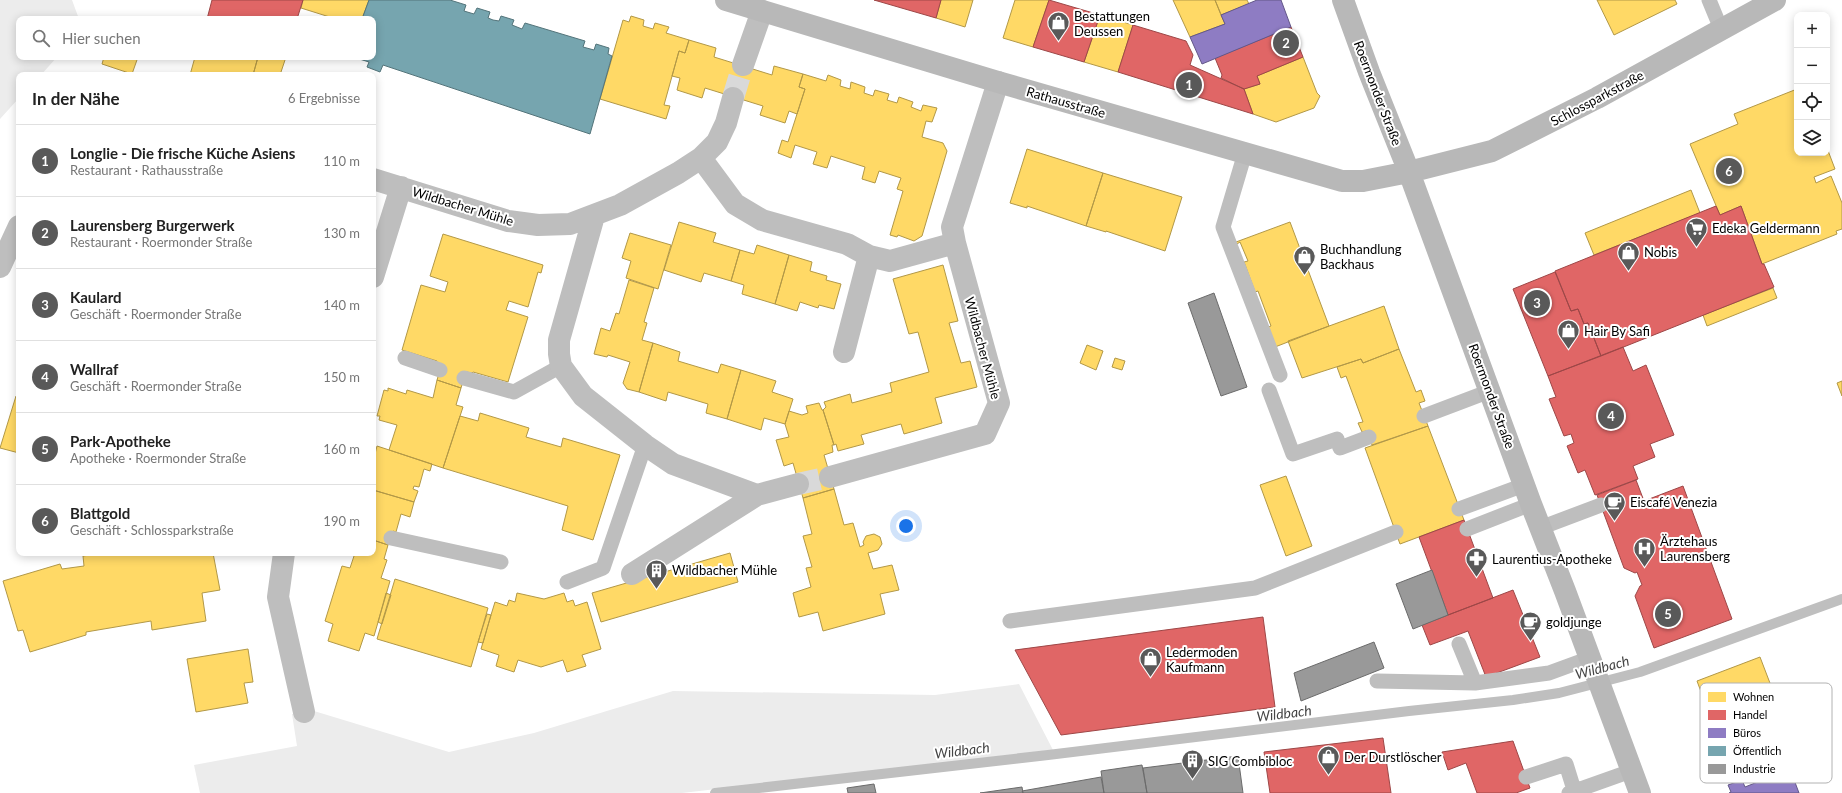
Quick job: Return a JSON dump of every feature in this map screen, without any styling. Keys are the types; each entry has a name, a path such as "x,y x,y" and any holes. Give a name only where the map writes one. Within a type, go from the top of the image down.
{"street":[{"name":"Rathausstraße","path":"726,0 998,82 1342,181 1363,182 1409,172"},
{"name":"Roermonder Straße","path":"1343,0 1369,72 1409,172 1527,494 1640,793"},
{"name":"Schlossparkstraße","path":"1409,172 1492,151 1597,98 1775,0"},
{"path":"743,65 762,11"},
{"name":"Wildbacher Mühle","path":"830,477 986,434 999,403 955,243 952,227 998,82"},
{"name":"Wildbacher Mühle","path":"376,180 508,222 538,225 570,224 594,216 639,194 678,174 701,158 717,142 726,123 733,98"},
{"path":"701,158 735,204 762,220 847,244 869,256 890,261 955,243"},
{"name":"Wildbacher Mühle","path":"376,267 401,187"},
{"path":"594,216 559,340 561,366 583,396 645,445 673,464 757,495"},
{"path":"0,267 16,232"},
{"path":"844,352 869,256"},
{"path":"632,574 757,495 798,484"},
{"path":"284,556 278,597 304,712"}],"lane":[{"path":"1709,0 1721,29"},
{"path":"1246,153 1223,227 1280,375"},
{"path":"405,358 440,370"},
{"path":"464,378 514,392 561,366"},
{"path":"1269,390 1293,454 1337,439 1340,448 1369,437"},
{"path":"1424,416 1490,391"},
{"path":"567,582 603,568 645,445"},
{"path":"1459,509 1527,494"},
{"path":"1467,529 1527,494"},
{"path":"1540,528 1601,505"},
{"path":"1010,621 1255,588 1396,532"},
{"path":"390,538 501,562"},
{"path":"1459,644 1475,683"},
{"path":"1377,681 1475,683 1593,667"},
{"path":"1526,777 1566,764 1573,792 1631,771"}],"shaded area":[{"path":"0,0 72,0 78,16 16,16 16,60 54,60 44,72 16,72 16,101 0,119"},
{"path":"1019,684 1053,750 682,793 200,793 194,765 297,746 292,714 314,711 449,752 534,733 673,691 935,695"}],"building: Wohnen":[{"path":"303,0 369,0 363,16 326,16 301,8"},
{"path":"941,0 973,0 965,27 936,18"},
{"path":"1015,0 1049,0 1033,47 1003,38"},
{"path":"1173,0 1215,0 1225,24 1190,37"},
{"path":"1215,0 1247,0 1249,4 1221,15"},
{"path":"1597,0 1675,0 1677,4 1614,35"},
{"path":"1100,15 1133,25 1118,72 1084,62"},
{"path":"631,16 644,20 643,26 653,29 655,23 669,27 666,33 689,40 685,53 679,51 664,105 670,106 666,119 600,99 623,20 629,22"},
{"path":"689,40 716,48 714,57 772,75 774,66 803,74 799,87 805,89 797,114 789,111 785,123 760,115 763,106 705,88 702,98 677,90 680,78 672,76 679,51 685,53"},
{"path":"1303,57 1317,93 1320,96 1314,108 1276,122 1253,114 1244,89 1260,84 1257,76"},
{"path":"103,60 137,60 133,72 126,72 102,64"},
{"path":"194,60 257,60 254,72 191,72"},
{"path":"257,60 285,60 281,72 254,72"},
{"path":"803,74 826,81 828,75 841,80 840,86 850,89 851,82 865,87 864,93 873,96 875,90 889,94 887,100 897,103 899,97 913,102 911,107 921,111 923,105 937,108 932,122 926,121 922,137 943,143 947,151 922,236 914,241 898,235 897,237 890,235 903,191 897,189 901,178 879,171 875,183 862,179 865,167 831,156 827,168 813,164 817,152 795,145 791,158 778,153 782,140 788,142 805,89 799,87"},
{"path":"1794,90 1794,156 1830,156 1835,169 1814,177 1816,183 1831,176 1842,203 1842,229 1836,231 1837,234 1762,264 1741,206 1720,215 1690,144 1738,124 1734,114"},
{"path":"1027,149 1103,173 1086,226 1027,206 1027,208 1010,203"},
{"path":"1103,173 1182,197 1165,251 1106,231 1086,226"},
{"path":"1691,190 1700,213 1594,255 1585,233"},
{"path":"679,222 716,233 713,242 740,250 731,281 704,273 701,282 664,270"},
{"path":"1290,222 1329,326 1275,347 1268,327 1271,326 1258,291 1255,292 1244,262 1248,261 1240,242 1237,244 1236,242"},
{"path":"630,233 671,245 658,289 626,278 631,261 622,258"},
{"path":"443,234 543,265 541,273 538,272 528,307 509,301 506,310 528,317 508,382 473,372 466,372 461,388 437,380 442,364 402,350 421,285 445,292 448,282 430,276"},
{"path":"757,245 789,255 775,304 742,294 744,285 731,281 740,250 754,254"},
{"path":"789,255 812,262 810,271 827,276 826,280 841,284 834,309 819,305 818,308 800,302 797,311 775,304"},
{"path":"943,265 958,321 949,323 961,363 970,361 977,387 935,398 942,423 904,434 901,424 861,435 864,444 838,451 836,444 834,445 823,410 826,407 824,402 850,394 852,403 892,392 890,383 929,372 918,332 909,334 893,279"},
{"path":"629,280 654,288 644,322 647,323 642,340 653,343 639,392 627,389 623,383 630,362 608,355 607,357 594,354 601,328 610,331 616,313 619,314"},
{"path":"1773,288 1777,298 1707,326 1703,315"},
{"path":"1384,306 1399,349 1363,363 1361,359 1302,378 1288,341"},
{"path":"653,343 680,352 678,361 718,373 721,364 741,370 727,419 706,413 708,404 668,392 666,401 639,392"},
{"path":"1087,345 1103,351 1096,370 1080,363"},
{"path":"1399,349 1416,392 1421,390 1425,401 1419,403 1428,426 1372,445 1366,431 1362,432 1358,423 1363,422 1346,376 1341,378 1337,367 1361,359 1363,363"},
{"path":"1115,358 1125,361 1122,370 1112,367"},
{"path":"741,370 776,381 772,392 793,399 785,424 764,418 761,430 727,419"},
{"path":"437,380 461,388 456,405 463,407 443,468 389,450 397,425 379,420 380,416 377,416 384,390 388,391 388,388 406,394 407,390 433,398"},
{"path":"1842,381 1842,396 1837,383"},
{"path":"16,396 16,452 0,448"},
{"path":"819,403 823,410 834,445 832,445 833,452 824,455 834,489 803,498 793,463 784,466 776,440 789,437 785,424 789,411 802,415 808,413 806,406"},
{"path":"480,413 529,428 526,437 561,447 563,438 620,455 593,540 562,530 568,506 443,468 460,416 478,421"},
{"path":"1428,426 1464,520 1400,544 1365,448"},
{"path":"377,446 432,464 430,471 424,469 419,487 414,486 413,489 418,491 414,502 376,491"},
{"path":"1286,476 1312,546 1286,556 1260,485"},
{"path":"834,489 844,525 853,523 860,547 864,545 863,542 866,536 874,534 880,537 882,544 878,550 868,553 873,569 892,565 899,590 880,594 885,614 823,631 818,612 799,617 793,593 811,587 806,568 812,567 803,536 812,534 803,498"},
{"path":"376,491 414,502 410,517 401,514 396,532 393,531 388,545 376,541"},
{"path":"376,541 388,545 384,559 387,560 381,578 390,581 374,636 365,633 359,651 328,641 333,624 325,621 342,566 350,568 354,556 376,556"},
{"name":"Wildbacher Mühle","path":"730,553 738,582 601,622 592,593"},
{"path":"83,556 214,556 220,590 202,593 206,621 152,630 151,621 86,632 86,635 30,652 23,630 18,631 3,581 60,564 62,569 84,566"},
{"path":"395,579 488,608 471,667 377,639"},
{"path":"386,593 391,595 382,624 378,622"},
{"path":"517,593 544,599 564,593 567,602 573,600 575,606 587,602 601,649 582,655 586,666 567,672 563,660 541,667 518,660 514,672 496,666 499,655 481,649 495,602 507,606 509,600 515,602"},
{"path":"487,614 491,615 483,643 478,642"},
{"path":"248,649 253,682 244,683 248,703 196,712 187,659"},
{"path":"1760,657 1770,683 1700,683 1700,689 1697,681"}],"building: Handel":[{"path":"212,0 303,0 298,16 208,16"},
{"path":"874,0 941,0 936,18"},
{"path":"1049,0 1100,15 1084,62 1033,47"},
{"path":"1133,25 1186,41 1193,55 1190,65 1244,89 1253,114 1118,72"},
{"path":"1291,27 1303,57 1257,76 1260,84 1244,89 1221,78 1222,75 1215,58"},
{"path":"1716,206 1720,215 1741,206 1762,264 1764,264 1774,287 1601,356 1588,323 1584,324 1578,309 1571,311 1555,271"},
{"path":"1555,272 1571,311 1578,309 1584,324 1588,323 1601,356 1548,376 1513,289"},
{"path":"1623,347 1633,371 1646,365 1674,435 1650,444 1655,457 1633,466 1638,479 1595,495 1585,470 1578,473 1567,446 1574,443 1571,434 1564,436 1549,399 1556,397 1548,376"},
{"path":"1636,480 1644,501 1683,486 1732,619 1654,648 1635,596 1642,585 1637,572 1635,573 1624,568 1597,495"},
{"path":"1464,520 1493,598 1448,615 1419,537"},
{"path":"1513,590 1540,657 1486,677 1468,631 1430,645 1422,625"},
{"name":"Ledermoden Kaufmann","path":"1263,617 1275,707 1061,735 1015,650"},
{"name":"Der Durstlöscher","path":"1383,738 1391,793 1270,793 1264,752"},
{"path":"1513,741 1530,788 1516,793 1477,793 1466,763 1448,770 1442,752"}],"building: Büros":[{"path":"1257,0 1281,0 1291,27 1202,64 1190,37 1225,24 1221,15"},
{"path":"1734,783 1743,783 1745,787 1755,783 1795,783 1799,793 1729,793 1731,792 1728,785"}],"building: Öffentlich":[{"path":"369,0 450,0 466,5 464,11 474,14 477,8 490,12 488,18 493,20 499,21 501,16 514,20 512,25 522,29 525,23 585,41 583,47 594,50 596,44 609,48 608,54 612,56 590,134 383,65 380,72 367,67 369,62 363,60 376,60 376,16 363,16"}],"building: Industrie":[{"path":"1214,293 1247,387 1221,396 1188,303"},
{"path":"1432,570 1448,615 1413,629 1396,584"},
{"path":"1374,642 1384,668 1301,701 1294,673"},
{"name":"SIG Combibloc","path":"1238,756 1243,793 1147,793 1143,768"},
{"path":"1142,765 1147,793 1104,793 1101,771"},
{"path":"1101,777 1104,793 1023,793 1022,791"},
{"path":"874,784 876,793 848,793 847,788"},
{"path":"1022,787 1023,793 980,793"}],"waterway":[{"name":"Wildbach","path":"715,793 1513,700 1559,693 1640,672 1842,599"}],"tunnel":[{"path":"733,98 743,65"},
{"path":"798,484 830,477"}],"place":[{"name":"Bestattungen Deussen","path":"1058,42"},
{"name":"Laurensberg Burgerwerk","path":"1286,43"},
{"name":"Longlie - Die frische Küche Asiens","path":"1189,85"},
{"name":"Blattgold","path":"1729,171"},
{"name":"Edeka Geldermann","path":"1696,248"},
{"name":"Nobis","path":"1629,272"},
{"name":"Buchhandlung Backhaus","path":"1304,276"},
{"name":"Kaulard","path":"1537,303"},
{"name":"Hair By Safi","path":"1569,350"},
{"name":"Wallraf","path":"1611,416"},
{"name":"Eiscafé Venezia","path":"1615,522"},
{"name":"Ärztehaus Laurensberg","path":"1644,568"},
{"name":"Laurentius-Apotheke","path":"1477,578"},
{"name":"Wildbacher Mühle","path":"657,590"},
{"name":"Park-Apotheke","path":"1668,614"},
{"name":"goldjunge","path":"1531,642"},
{"name":"Ledermoden Kaufmann","path":"1151,678"},
{"name":"Der Durstlöscher","path":"1329,776"},
{"name":"SIG Combibloc","path":"1193,780"}]}
